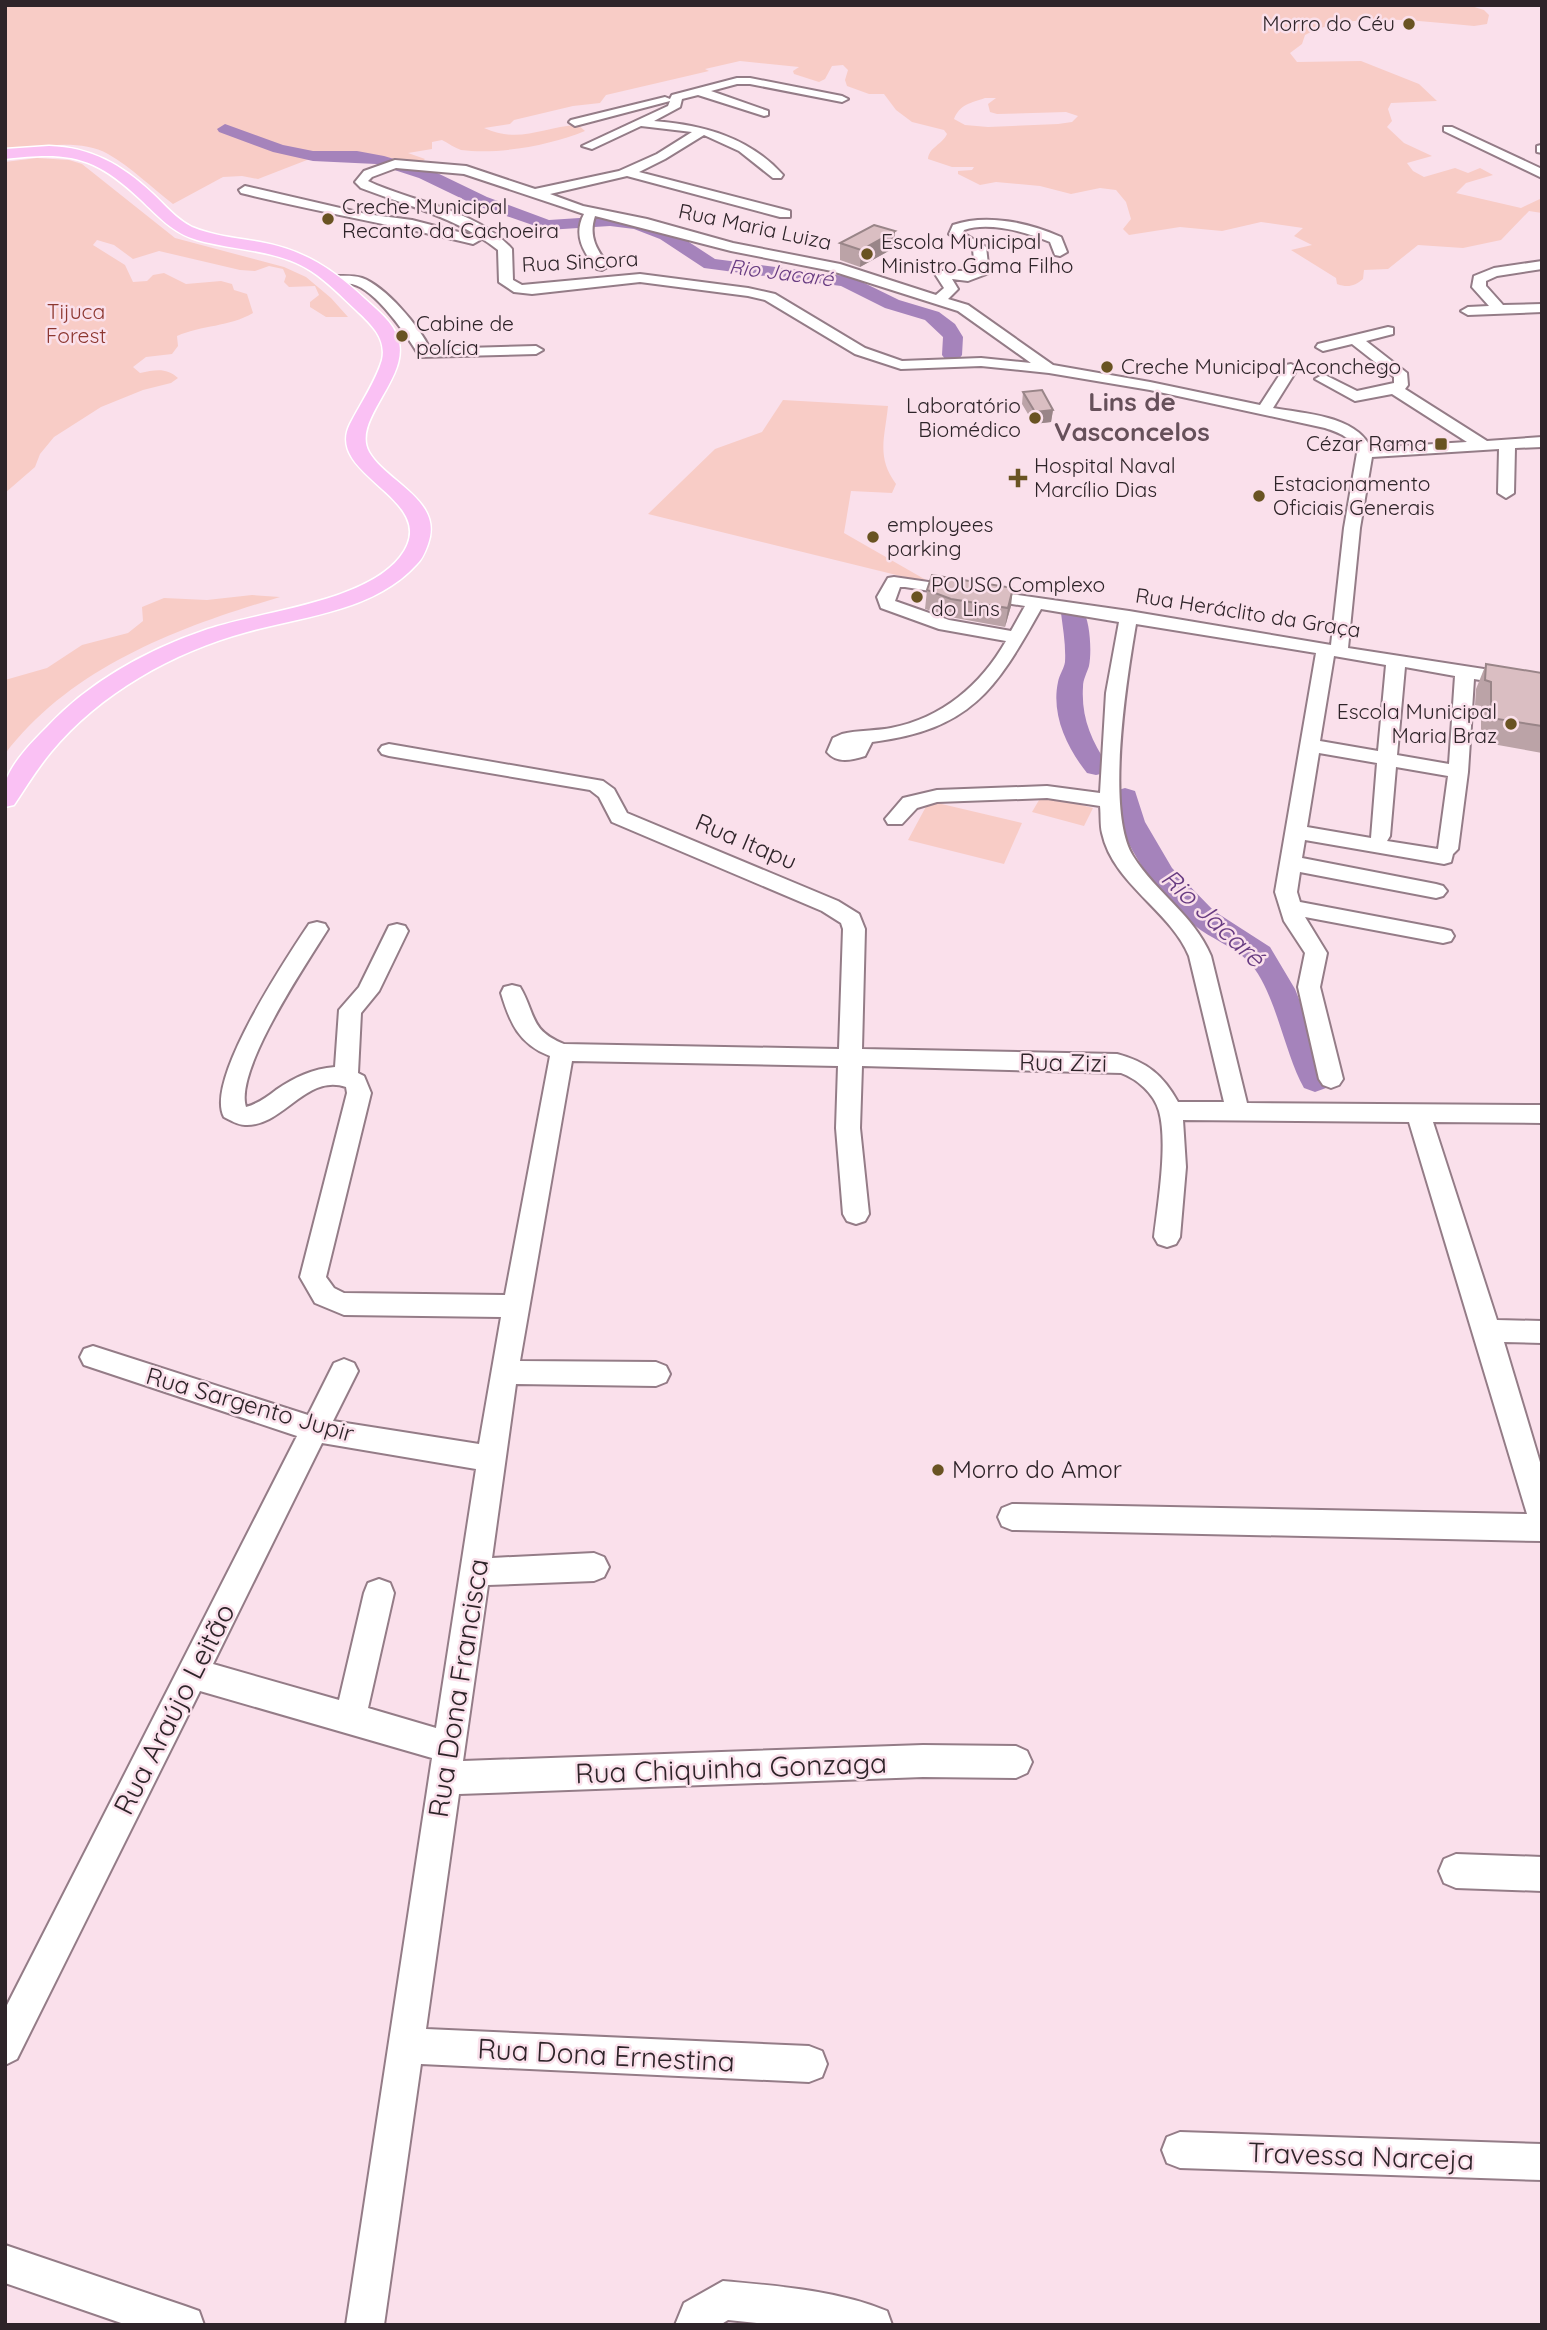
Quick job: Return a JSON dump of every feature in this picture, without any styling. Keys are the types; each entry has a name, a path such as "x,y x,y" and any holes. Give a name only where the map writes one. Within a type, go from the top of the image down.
{"main road":[{"path":"5,154 67,151 96,158 114,169 180,227 206,237 295,256 309,262 334,280 384,325 391,338 391,360 354,435 354,443 360,455 418,515 420,539 416,551 396,573 359,594 214,635 154,660 129,675 65,722 48,739 5,799"},
{"path":"5,160 52,157 88,163 174,235 295,265 312,276 367,327 377,345 375,360 341,426 337,448 347,464 394,511 406,533 400,552 383,571 366,581 330,596 190,634 128,662 84,690 53,715 33,734 5,770"}],"street":[{"path":"575,122 750,81 842,99"},
{"path":"699,91 764,113"},
{"path":"587,146 677,105 676,97"},
{"path":"642,123 702,131 740,146 777,175"},
{"path":"1448,129 1542,174"},
{"path":"534,193 602,182 629,173 670,153 702,131"},
{"name":"Rua Maria Luiza","path":"390,166 466,170 534,193 588,219 642,222 731,247 818,262 940,299 974,315 1049,369 1114,379 1342,428 1358,438 1365,453"},
{"name":"Rua Sincora","path":"390,166 368,174 361,182 365,186 478,228 505,249"},
{"path":"629,173 785,214"},
{"name":"Rua Sincora","path":"245,190 359,217 411,224 505,249"},
{"name":"Rua Sincora","path":"588,219 586,242 603,265"},
{"path":"940,299 951,289 942,274 968,277 982,273 979,247 956,234 958,228 963,225 987,224 1047,236 1055,240 1060,252"},
{"name":"Rua Sincora","path":"505,249 506,282 519,289 532,290 640,278 732,289 770,297 860,351 901,365 981,362 1049,369"},
{"path":"1500,310 1479,288 1479,279 1494,272 1542,265"},
{"path":"334,280 361,282 399,316 425,354 536,350"},
{"path":"1468,311 1542,308"},
{"path":"1324,347 1388,331"},
{"path":"1322,379 1355,396 1395,389 1403,382 1402,376 1356,340"},
{"path":"1264,410 1291,368"},
{"path":"1395,389 1483,445"},
{"path":"1331,1079 1309,987 1316,953 1289,907 1286,891 1309,745 1332,650 1365,453 1542,442"},
{"path":"1506,493 1507,444"},
{"name":"Rua Heráclito da Graça","path":"1015,637 945,625 887,604 886,597 891,584 905,582 1542,684"},
{"path":"864,738 901,733 930,725 951,712 989,680 1036,602"},
{"path":"1129,616 1115,693 1110,801 1112,834 1123,858 1144,886 1187,932 1200,956 1238,1113"},
{"path":"1380,836 1396,660"},
{"path":"1296,832 1446,853 1458,772 1465,671"},
{"path":"1309,745 1458,772"},
{"name":"Rua Itapu","path":"389,750 596,785 607,793 619,817 830,906 851,919 854,929 851,1059"},
{"path":"895,819 910,803 937,796 1047,792 1110,801"},
{"path":"1291,863 1436,891"},
{"path":"1289,907 1443,936"},
{"path":"317,929 271,1003 238,1071 231,1098 232,1111 247,1117 258,1113 316,1076 332,1072 346,1075 356,1082 359,1093 313,1277 317,1291 329,1299 345,1304 517,1306"},
{"path":"346,1075 348,1020 351,1010 368,991 397,931"},
{"path":"513,993 523,1029 533,1039 562,1052"},
{"name":"Rua Zizi","path":"562,1052 1117,1063 1143,1072 1171,1111"},
{"name":"Rua Dona Francisca","path":"365,2325 504,1372 562,1052"},
{"path":"851,1059 848,1128 856,1214"},
{"path":"1167,1237 1174,1167 1171,1111 1542,1114"},
{"path":"1418,1111 1542,1518"},
{"path":"1487,1331 1542,1332"},
{"name":"Rua Sargento Jupir","path":"93,1357 315,1430 492,1459"},
{"name":"Rua Araújo Leitão","path":"5,2047 344,1371"},
{"path":"504,1372 656,1374"},
{"path":"1012,1517 1542,1528"},
{"path":"476,1572 594,1567"},
{"path":"350,1720 379,1593"},
{"path":"191,1673 449,1747"},
{"name":"Rua Chiquinha Gonzaga","path":"445,1778 923,1761 1016,1762"},
{"path":"1456,1871 1542,1874"},
{"name":"Rua Dona Ernestina","path":"404,2046 809,2064"},
{"name":"Travessa Narceja","path":"1180,2150 1542,2162"},
{"path":"5,2264 185,2325"},
{"path":"694,2325 698,2316 723,2300 791,2307 873,2325"}],"green space":[{"path":"5,5 1468,5 1484,10 1489,15 1487,24 1474,26 1410,20 1344,22 1305,35 1302,44 1290,53 1297,62 1361,61 1419,84 1437,101 1391,103 1388,109 1392,121 1387,127 1404,143 1432,156 1407,163 1413,171 1424,177 1455,168 1468,173 1480,168 1493,175 1466,183 1456,193 1521,208 1542,198 1542,213 1529,211 1501,240 1463,248 1418,245 1388,269 1364,270 1363,279 1351,286 1345,286 1337,284 1336,278 1291,250 1312,245 1294,236 1303,228 1261,222 1222,231 1180,227 1129,235 1123,229 1131,219 1126,202 1116,190 1100,188 1071,194 1040,186 996,182 980,185 958,174 958,171 972,170 974,167 952,167 928,159 947,134 944,130 912,122 896,110 884,94 869,94 847,86 845,80 848,70 843,65 832,66 825,79 819,82 794,74 793,71 799,67 740,61 606,95 600,103 573,106 514,120 510,124 484,128 509,135 578,125 585,131 557,141 508,150 476,151 461,150 442,140 432,142 432,149 408,153 425,159 421,163 383,163 359,155 307,160 258,179 223,177 173,204 125,165 97,149 58,145 5,150","holes":["985,98 996,98 988,104 990,112 997,114 1066,112 1078,116 1072,122 1058,124 988,127 965,125 954,119 959,110 967,105"]},
{"name":"Tijuca Forest","path":"37,158 69,160 82,164 175,238 284,267 306,277 348,317 326,317 310,307 310,302 319,295 315,286 289,287 284,282 286,276 283,269 269,266 255,271 240,270 159,251 133,259 114,245 97,240 93,245 125,265 133,282 147,281 153,275 164,273 186,284 221,281 232,284 234,290 247,294 253,313 235,321 177,336 178,346 172,354 146,357 133,367 140,373 165,371 178,378 171,383 143,390 101,407 54,437 40,454 35,467 5,493 5,162"},
{"path":"783,400 888,406 883,447 886,465 896,484 892,493 851,491 844,533 933,584 648,514 715,449 762,432"},
{"path":"252,595 280,597 204,622 129,654 62,697 32,724 5,754 5,680 47,668 82,645 128,633 143,621 142,607 164,598 207,600"},
{"path":"1042,795 1093,808 1084,826 1032,812"},
{"path":"929,801 1022,823 1004,864 908,840"}],"building":[{"path":"874,225 895,231 861,250 840,243"},
{"path":"1042,390 1053,410 1035,412 1023,392"},
{"path":"932,575 1013,588 1008,608 951,599 927,590"},
{"path":"1486,664 1542,673 1542,726 1491,718 1491,682 1485,680"}],"waterway":[{"name":"Rio Jacaré","path":"225,129 279,149 313,156 378,159 425,174 481,201 547,225 610,221 637,224 666,235 710,264 845,281 892,304 932,316 948,328 953,337 952,355"},
{"name":"Rio Jacaré","path":"1073,613 1077,657 1070,684 1070,707 1078,739 1096,767"},
{"name":"Rio Jacaré","path":"1125,797 1131,822 1162,874 1204,918 1259,954 1280,989 1315,1080"}],"place":[{"name":"Morro do Céu","path":"1409,24"},
{"name":"Creche Municipal Recanto da Cachoeira","path":"328,219"},
{"name":"Escola Municipal Ministro Gama Filho","path":"867,254"},
{"name":"Cabine de polícia","path":"402,336"},
{"name":"Creche Municipal Aconchego","path":"1107,367"},
{"name":"Laboratório Biomédico","path":"1035,418"},
{"name":"Cézar Rama","path":"1441,444"},
{"name":"Hospital Naval Marcílio Dias","path":"1018,478"},
{"name":"Estacionamento Oficiais Generais","path":"1259,496"},
{"name":"employees parking","path":"873,537"},
{"name":"POUSO Complexo do Lins","path":"917,597"},
{"name":"Escola Municipal Maria Braz","path":"1511,724"},
{"name":"Morro do Amor","path":"938,1470"}],"district":[{"name":"Lins de Vasconcelos","path":"1132,417"}]}
